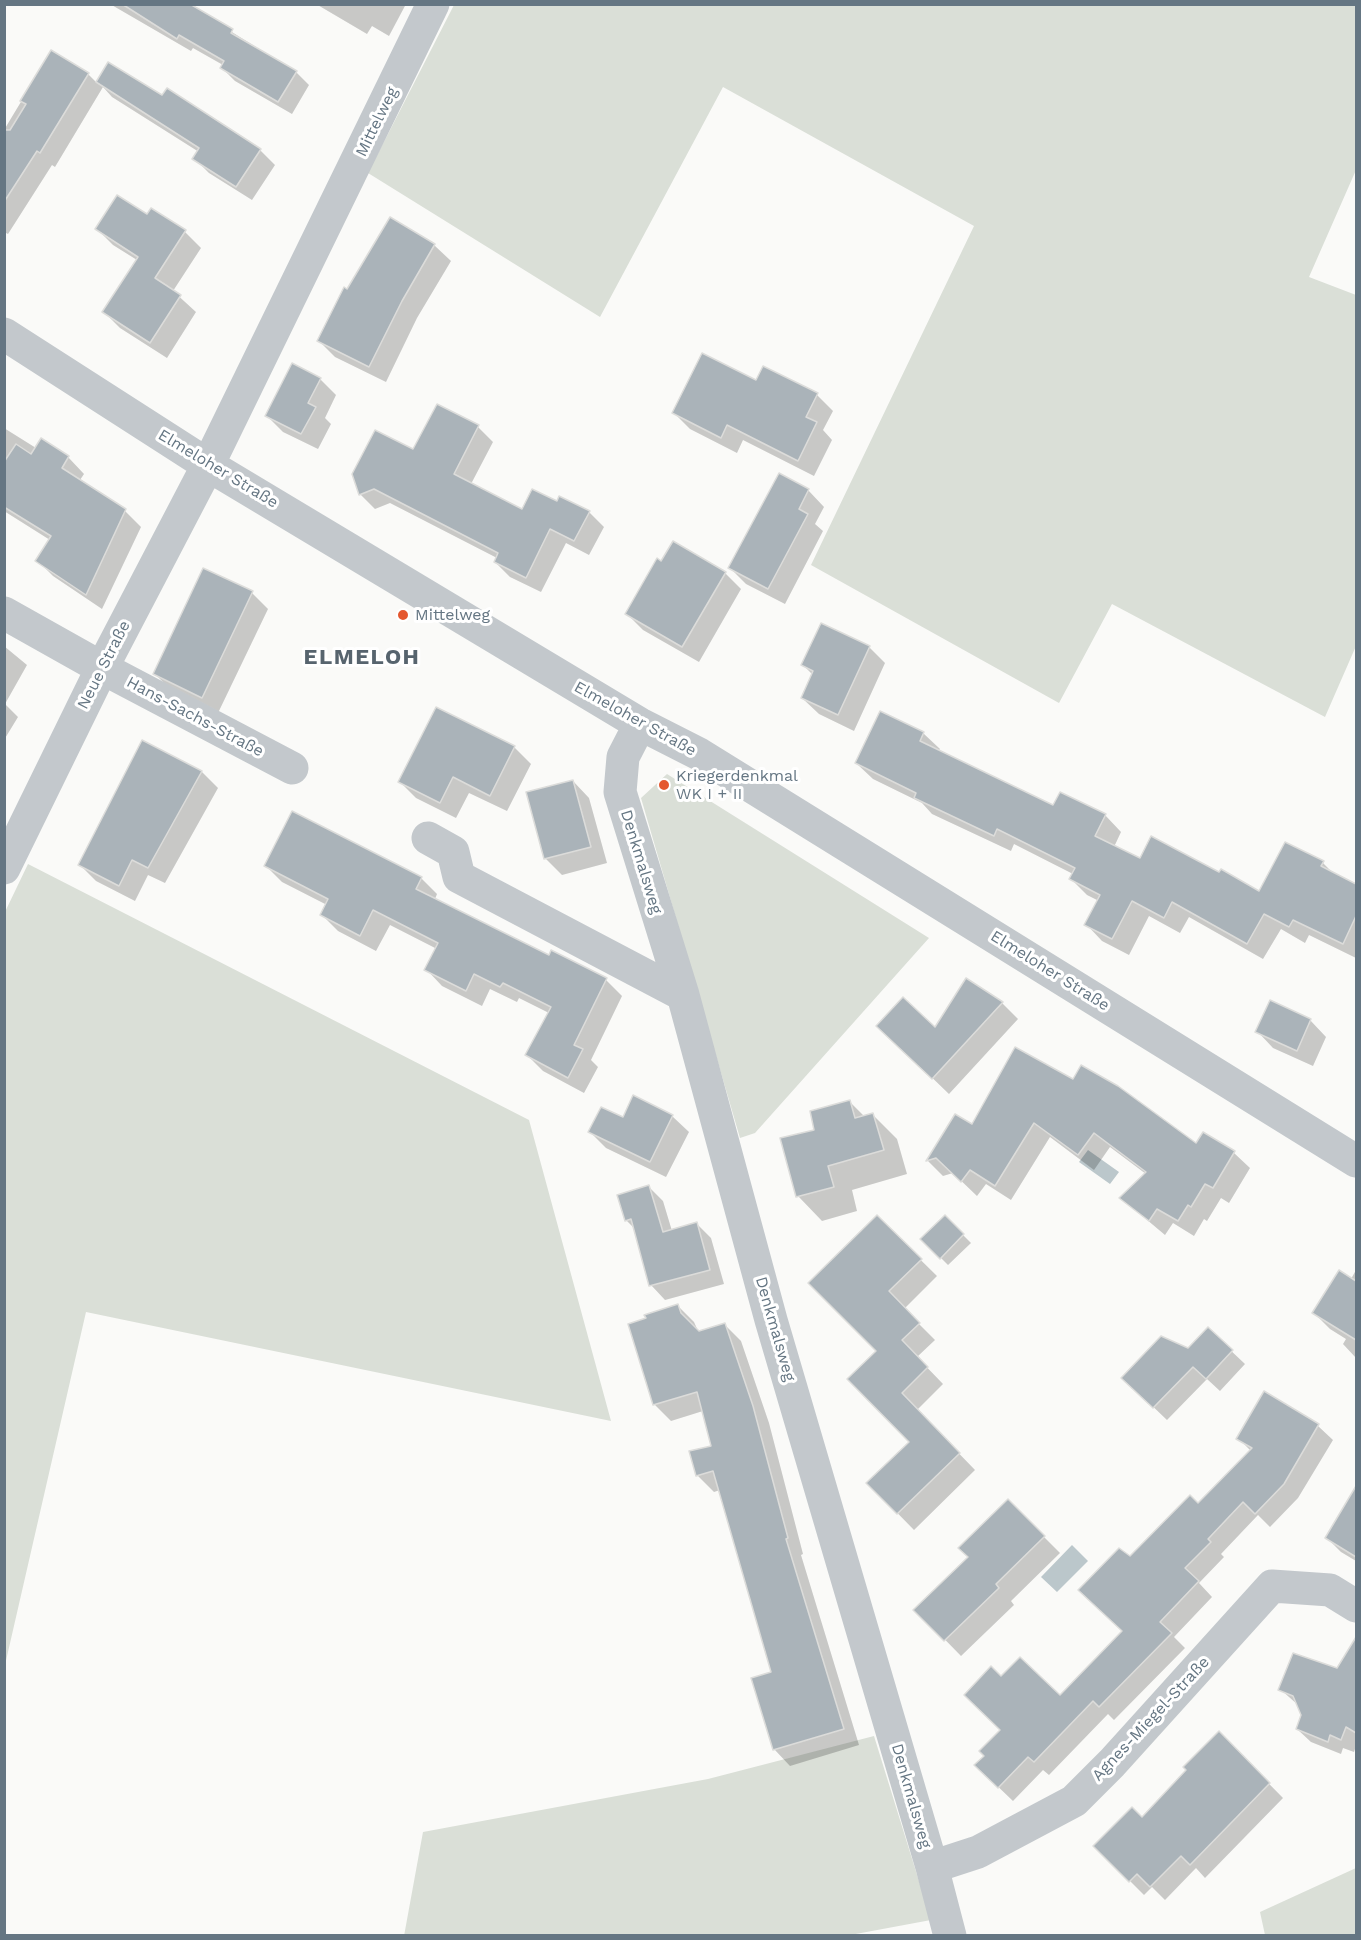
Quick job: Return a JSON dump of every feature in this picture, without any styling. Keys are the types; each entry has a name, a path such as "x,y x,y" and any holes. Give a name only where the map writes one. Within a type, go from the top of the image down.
{"street":[{"name":"Mittelweg","path":"208,465 433,4"},
{"name":"Elmeloher Straße","path":"4,334 208,465 640,724 699,754 1356,1161"},
{"name":"Neue Straße","path":"4,868 102,668 208,465"},
{"name":"Hans-Sachs-Straße","path":"4,613 102,668 292,768"},
{"name":"Denkmalsweg","path":"640,724 623,757 620,792 683,996 771,1320 950,1935"},
{"path":"428,838 453,852 459,877 683,996"},
{"name":"Agnes-Miegel-Straße","path":"932,1867 978,1852 1074,1801 1112,1763 1272,1586 1330,1590 1356,1606"}],"shaded area":[{"path":"454,5 1356,5 1356,170 1309,277 1356,295 1356,646 1325,717 1112,604 1059,703 811,565 974,226 723,87 600,317 368,173"},
{"path":"667,774 929,938 755,1133 740,1138 641,798"},
{"path":"28,864 529,1120 611,1421 86,1312 5,1665 4,914"},
{"path":"1088,1150 1119,1172 1110,1184 1079,1162"},
{"path":"1072,1545 1088,1561 1057,1592 1041,1577"},
{"path":"874,1736 931,1920 845,1936 404,1936 423,1832 708,1779"},
{"path":"1356,1868 1356,1935 1265,1935 1260,1912"}],"building":[{"path":"122,4 190,4 233,29 231,33 297,71 278,102 220,68 224,61 179,35 177,39"},
{"path":"51,50 89,73 40,153 37,151 4,202 4,130 10,130 26,104 20,101"},
{"path":"108,62 162,95 167,88 261,149 236,187 192,159 199,148 96,82"},
{"path":"117,195 147,214 151,208 186,230 155,278 181,295 150,343 102,312 138,257 95,229"},
{"path":"390,217 435,244 402,301 369,367 317,341 344,287 347,289"},
{"path":"702,353 756,380 763,366 818,393 806,417 817,422 798,461 727,425 721,438 672,413"},
{"path":"292,363 321,378 308,403 316,407 301,434 265,416"},
{"path":"437,404 479,425 454,474 522,509 532,489 557,501 559,496 590,511 574,541 550,529 526,578 494,562 498,553 374,489 359,495 352,474 375,430 413,449"},
{"path":"41,438 69,456 62,468 126,509 86,595 35,561 51,536 4,507 4,462 16,444 31,454"},
{"path":"779,473 809,489 799,509 808,514 768,589 728,568"},
{"path":"673,541 726,572 682,647 625,614 657,558 661,561"},
{"path":"203,568 253,591 202,698 153,674"},
{"path":"821,623 870,646 838,715 801,698 813,671 801,665"},
{"path":"436,707 515,746 490,796 453,777 440,803 398,782"},
{"path":"880,711 924,732 920,741 1053,805 1060,792 1106,814 1095,836 1140,858 1151,836 1219,872 1221,869 1259,891 1285,842 1324,861 1321,866 1356,884 1356,916 1343,944 1293,920 1289,927 1264,914 1247,944 1172,902 1164,918 1132,901 1112,939 1084,925 1100,895 1069,879 1075,868 997,829 994,836 914,798 916,793 855,763"},
{"path":"142,740 202,771 148,868 132,860 119,886 78,865"},
{"path":"573,780 591,847 544,859 526,792"},
{"path":"292,811 422,877 416,889 549,955 551,950 607,978 574,1045 583,1049 568,1078 525,1055 551,1007 503,983 500,987 474,974 466,991 424,970 438,943 373,910 360,936 320,915 328,899 264,866"},
{"path":"966,978 1003,1002 932,1079 876,1026 903,997 935,1027"},
{"path":"1270,1000 1311,1019 1297,1051 1255,1032"},
{"path":"1015,1047 1073,1079 1081,1065 1118,1086 1196,1143 1203,1132 1235,1151 1213,1188 1205,1184 1191,1207 1188,1205 1178,1221 1157,1209 1149,1221 1119,1198 1146,1172 1094,1133 1078,1155 1034,1123 995,1186 970,1170 961,1182 936,1158 926,1161 955,1114 972,1124"},
{"path":"633,1095 673,1115 650,1162 588,1132 601,1107 623,1117"},
{"path":"850,1100 855,1118 873,1113 884,1150 828,1166 834,1187 796,1197 780,1138 814,1130 810,1111"},
{"path":"649,1185 663,1232 697,1222 710,1270 649,1286 631,1219 625,1221 617,1195"},
{"path":"877,1215 922,1259 889,1291 920,1323 902,1340 928,1367 902,1393 960,1453 897,1514 866,1483 909,1442 847,1379 876,1351 808,1283"},
{"path":"945,1215 964,1234 940,1259 920,1239"},
{"path":"1339,1270 1356,1281 1356,1340 1312,1313"},
{"path":"678,1304 681,1313 699,1331 725,1323 753,1406 788,1538 786,1539 844,1729 773,1750 751,1678 771,1672 713,1471 696,1476 689,1451 711,1446 697,1392 653,1405 628,1324 646,1318 644,1315"},
{"path":"1208,1327 1233,1350 1206,1379 1193,1367 1153,1408 1121,1378 1161,1336 1188,1348"},
{"path":"1264,1391 1319,1424 1284,1484 1255,1514 1243,1502 1208,1539 1211,1542 1185,1568 1199,1581 1160,1622 1172,1633 1099,1707 1093,1701 1034,1762 1028,1757 998,1788 974,1765 984,1756 979,1751 1000,1730 964,1695 991,1666 1001,1676 1020,1657 1060,1695 1122,1631 1078,1590 1119,1548 1130,1556 1190,1495 1198,1503 1252,1448 1236,1439"},
{"path":"1356,1486 1356,1557 1325,1538"},
{"path":"1008,1499 1045,1536 996,1584 999,1588 944,1641 913,1610 968,1557 958,1548"},
{"path":"1356,1637 1356,1733 1346,1727 1341,1740 1330,1735 1328,1742 1296,1729 1301,1715 1293,1696 1278,1690 1293,1653 1337,1668"},
{"path":"1219,1731 1270,1783 1190,1865 1181,1856 1150,1887 1137,1874 1129,1882 1093,1846 1132,1807 1142,1817 1186,1770 1183,1767"}],"place":[{"name":"Mittelweg","path":"403,615"},
{"name":"Kriegerdenkmal WK I + II","path":"664,785"}],"district":[{"name":"ELMELOH","path":"362,658"}]}
